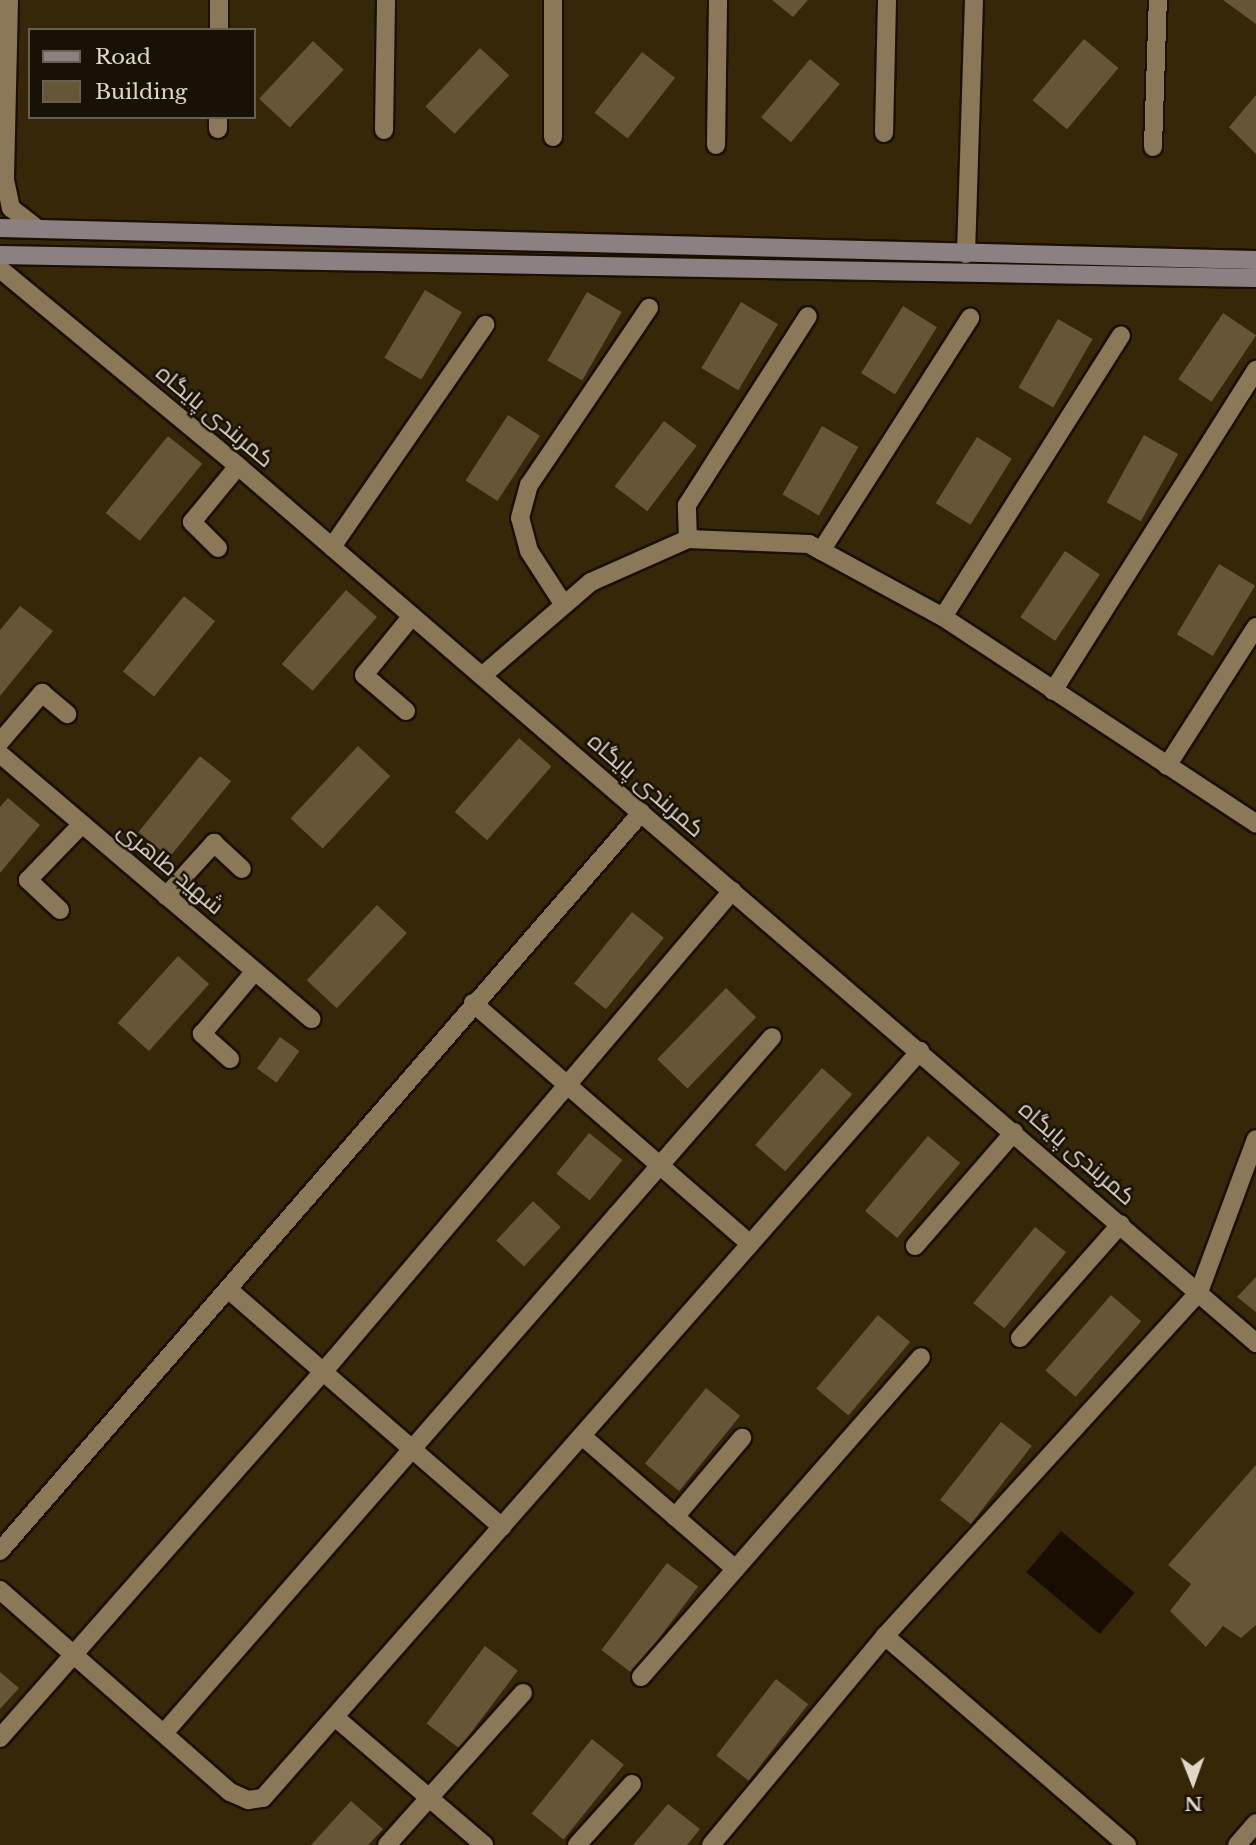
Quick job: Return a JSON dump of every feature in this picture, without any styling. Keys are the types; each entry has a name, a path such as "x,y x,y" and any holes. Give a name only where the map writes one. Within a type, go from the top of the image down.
{"street":[{"path":"9,0 5,180 11,208 38,229"},
{"path":"219,0 219,28"},
{"path":"384,130 386,0"},
{"path":"553,0 553,137"},
{"path":"716,145 718,0"},
{"path":"884,133 887,0"},
{"path":"966,254 974,0"},
{"path":"1153,147 1158,0"},
{"path":"0,228 1256,260"},
{"path":"266,236 266,259"},
{"path":"0,254 1256,278"},
{"name":"کمربندی پایگاه","path":"0,269 238,466 1256,1343"},
{"path":"564,605 529,551 520,518 529,485 649,308"},
{"path":"688,539 687,505 808,316"},
{"path":"821,551 970,318"},
{"path":"332,547 485,325"},
{"path":"943,617 1121,335"},
{"path":"1053,691 1256,370"},
{"path":"218,548 192,522 238,466"},
{"path":"482,676 591,582 688,539 809,544 943,617 1256,823"},
{"path":"406,711 364,675 412,616"},
{"path":"1167,766 1256,627"},
{"path":"0,742 42,693 67,713"},
{"name":"شهید طاهری","path":"0,754 311,1019"},
{"path":"0,1551 473,1003 642,813"},
{"path":"60,910 29,880 82,824"},
{"path":"166,896 214,843 242,869"},
{"path":"0,1738 323,1371 732,891"},
{"path":"230,1059 202,1034 255,971"},
{"path":"473,1003 750,1244"},
{"path":"164,1733 658,1164 772,1037"},
{"path":"0,1590 230,1792 248,1800 263,1798 920,1051"},
{"path":"915,1246 1014,1132"},
{"path":"1203,1295 1256,1139"},
{"path":"711,1845 884,1636 1203,1295 1256,1167"},
{"path":"1020,1338 1121,1224"},
{"path":"228,1289 502,1527"},
{"path":"641,1677 733,1567 920,1357"},
{"path":"582,1436 733,1567"},
{"path":"675,1517 743,1438"},
{"path":"884,1636 1128,1845"},
{"path":"387,1845 523,1693"},
{"path":"336,1718 484,1845"},
{"path":"577,1845 632,1784"},
{"path":"1237,1845 1256,1824"}],"shaded area":[{"path":"1061,1531 1135,1593 1100,1634 1026,1572"}],"building":[{"path":"772,0 808,0 793,17"},
{"path":"1223,0 1256,0 1256,24"},
{"path":"1084,39 1118,68 1067,129 1033,100"},
{"path":"313,41 344,70 290,127 259,99"},
{"path":"480,48 509,75 455,134 425,107"},
{"path":"642,52 675,78 628,139 595,113"},
{"path":"810,59 840,84 791,142 761,117"},
{"path":"1256,95 1256,154 1229,127"},
{"path":"425,290 462,312 421,380 384,358"},
{"path":"587,292 622,312 582,380 548,360"},
{"path":"741,302 778,324 738,390 701,368"},
{"path":"903,306 937,327 895,394 861,373"},
{"path":"1223,313 1256,336 1211,402 1178,379"},
{"path":"1058,319 1093,339 1053,407 1018,387"},
{"path":"508,415 540,436 497,501 466,480"},
{"path":"664,421 697,446 647,511 615,486"},
{"path":"822,426 858,447 819,515 782,494"},
{"path":"1144,435 1178,454 1141,521 1107,502"},
{"path":"168,436 202,464 140,541 106,513"},
{"path":"977,437 1012,459 970,525 936,503"},
{"path":"1065,551 1100,574 1055,641 1020,617"},
{"path":"1219,564 1255,586 1213,656 1177,634"},
{"path":"346,590 377,617 313,691 282,664"},
{"path":"184,596 215,621 154,697 123,671"},
{"path":"20,606 53,631 0,696 0,630"},
{"path":"519,738 551,766 487,840 455,812"},
{"path":"358,746 390,776 323,848 290,818"},
{"path":"200,756 231,781 169,857 138,832"},
{"path":"8,798 40,825 0,873 0,807"},
{"path":"377,905 407,933 337,1008 307,980"},
{"path":"632,912 664,938 606,1009 574,983"},
{"path":"178,956 209,984 149,1051 118,1023"},
{"path":"726,988 756,1017 687,1088 657,1059"},
{"path":"280,1037 299,1051 276,1083 257,1069"},
{"path":"822,1068 852,1094 785,1171 755,1145"},
{"path":"589,1133 622,1160 590,1200 556,1173"},
{"path":"928,1136 960,1163 897,1238 865,1211"},
{"path":"533,1201 561,1227 524,1266 496,1240"},
{"path":"1035,1227 1066,1252 1004,1328 973,1303"},
{"path":"1256,1277 1256,1312 1237,1297"},
{"path":"1111,1295 1141,1321 1076,1397 1045,1370"},
{"path":"878,1315 910,1342 848,1416 816,1389"},
{"path":"706,1388 740,1416 679,1491 645,1463"},
{"path":"1001,1422 1032,1446 971,1524 940,1500"},
{"path":"1256,1465 1256,1625 1241,1638 1223,1626 1206,1647 1170,1611 1191,1584 1168,1565"},
{"path":"667,1563 698,1586 633,1674 601,1650"},
{"path":"485,1646 518,1671 459,1748 427,1723"},
{"path":"0,1672 19,1688 0,1709"},
{"path":"776,1679 808,1704 749,1781 716,1755"},
{"path":"592,1739 624,1765 563,1839 532,1814"},
{"path":"351,1801 383,1829 368,1845 311,1845"},
{"path":"668,1804 700,1829 687,1845 633,1845"}]}
